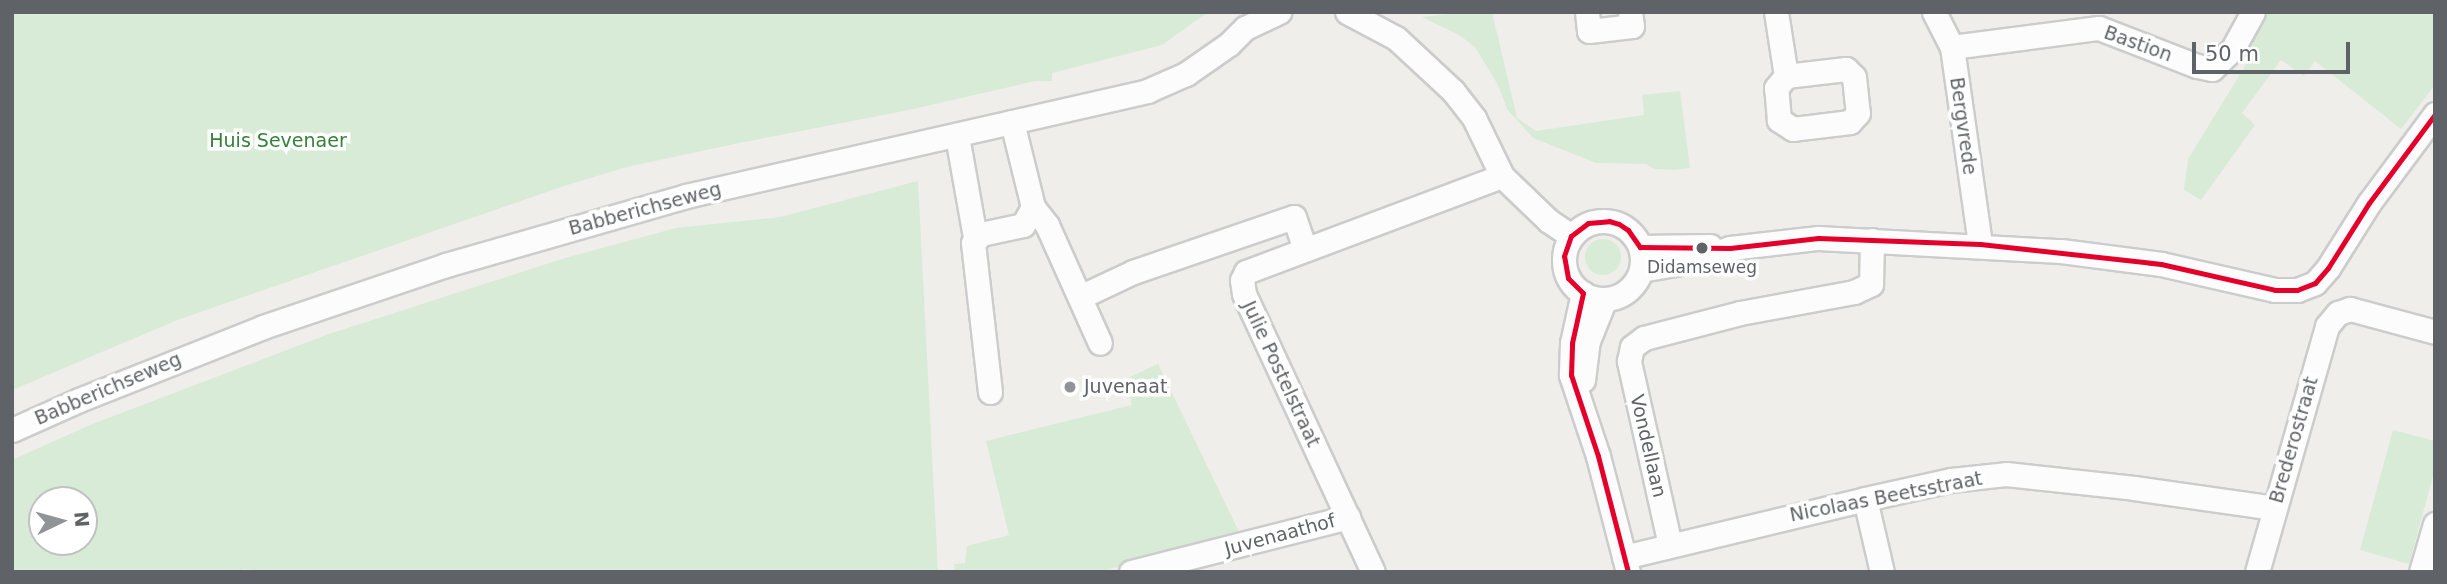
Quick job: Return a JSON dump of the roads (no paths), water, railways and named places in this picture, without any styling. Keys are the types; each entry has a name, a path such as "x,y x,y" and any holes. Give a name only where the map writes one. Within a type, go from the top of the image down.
{"street":[{"name":"Babberichseweg","path":"12,430 79,400 263,327 446,265 686,196 959,147 1012,122 1147,91 1186,74 1229,44 1245,28 1280,12"},
{"path":"1347,12 1375,19 1453,91 1474,118 1502,176 1549,221 1571,236"},
{"path":"1587,12 1590,32 1632,26 1630,12"},
{"path":"1776,12 1786,76"},
{"name":"Bergvrede","path":"1934,12 1952,47 1980,244"},
{"name":"Bastion","path":"1952,47 2099,28 2197,66 2213,69 2232,50 2253,12"},
{"path":"1640,258 1722,246 1730,248 1818,238 1980,244 2161,264 2275,290 2297,290 2315,282 2329,268 2369,203 2435,114"},
{"path":"1012,122 1033,207 1047,225 1100,343"},
{"path":"959,147 975,237 973,243 990,392"},
{"name":"Julie Postelstraat","path":"1373,572 1244,294 1242,280 1245,272 1502,176"},
{"path":"975,237 1023,225 1033,207"},
{"path":"1080,297 1133,271 1294,217 1305,249"},
{"path":"1609,221 1628,230 1640,258 1627,290 1594,296 1574,287 1564,267 1566,246 1571,236 1588,223 1609,221"},
{"name":"Vondellaan","path":"1670,545 1629,361 1632,347 1637,341 1740,313 1854,292 1871,284 1872,240"},
{"path":"1594,296 1570,362 1626,564"},
{"name":"Brederostraat","path":"2257,572 2327,326 2338,313 2350,309 2435,332"},
{"name":"Nicolaas Beetsstraat","path":"1626,564 1670,545 1951,480 2006,474 2134,488 2275,508"},
{"path":"1865,499 1882,572"},
{"name":"Juvenaathof","path":"1131,572 1189,566 1348,517"},
{"path":"2421,572 2435,524"}],"place":[{"name":"Didamseweg","path":"1702,248"},
{"name":"Juvenaat","path":"1070,387"}],"park label":[{"name":"Huis Sevenaer","path":"278,141"}]}
